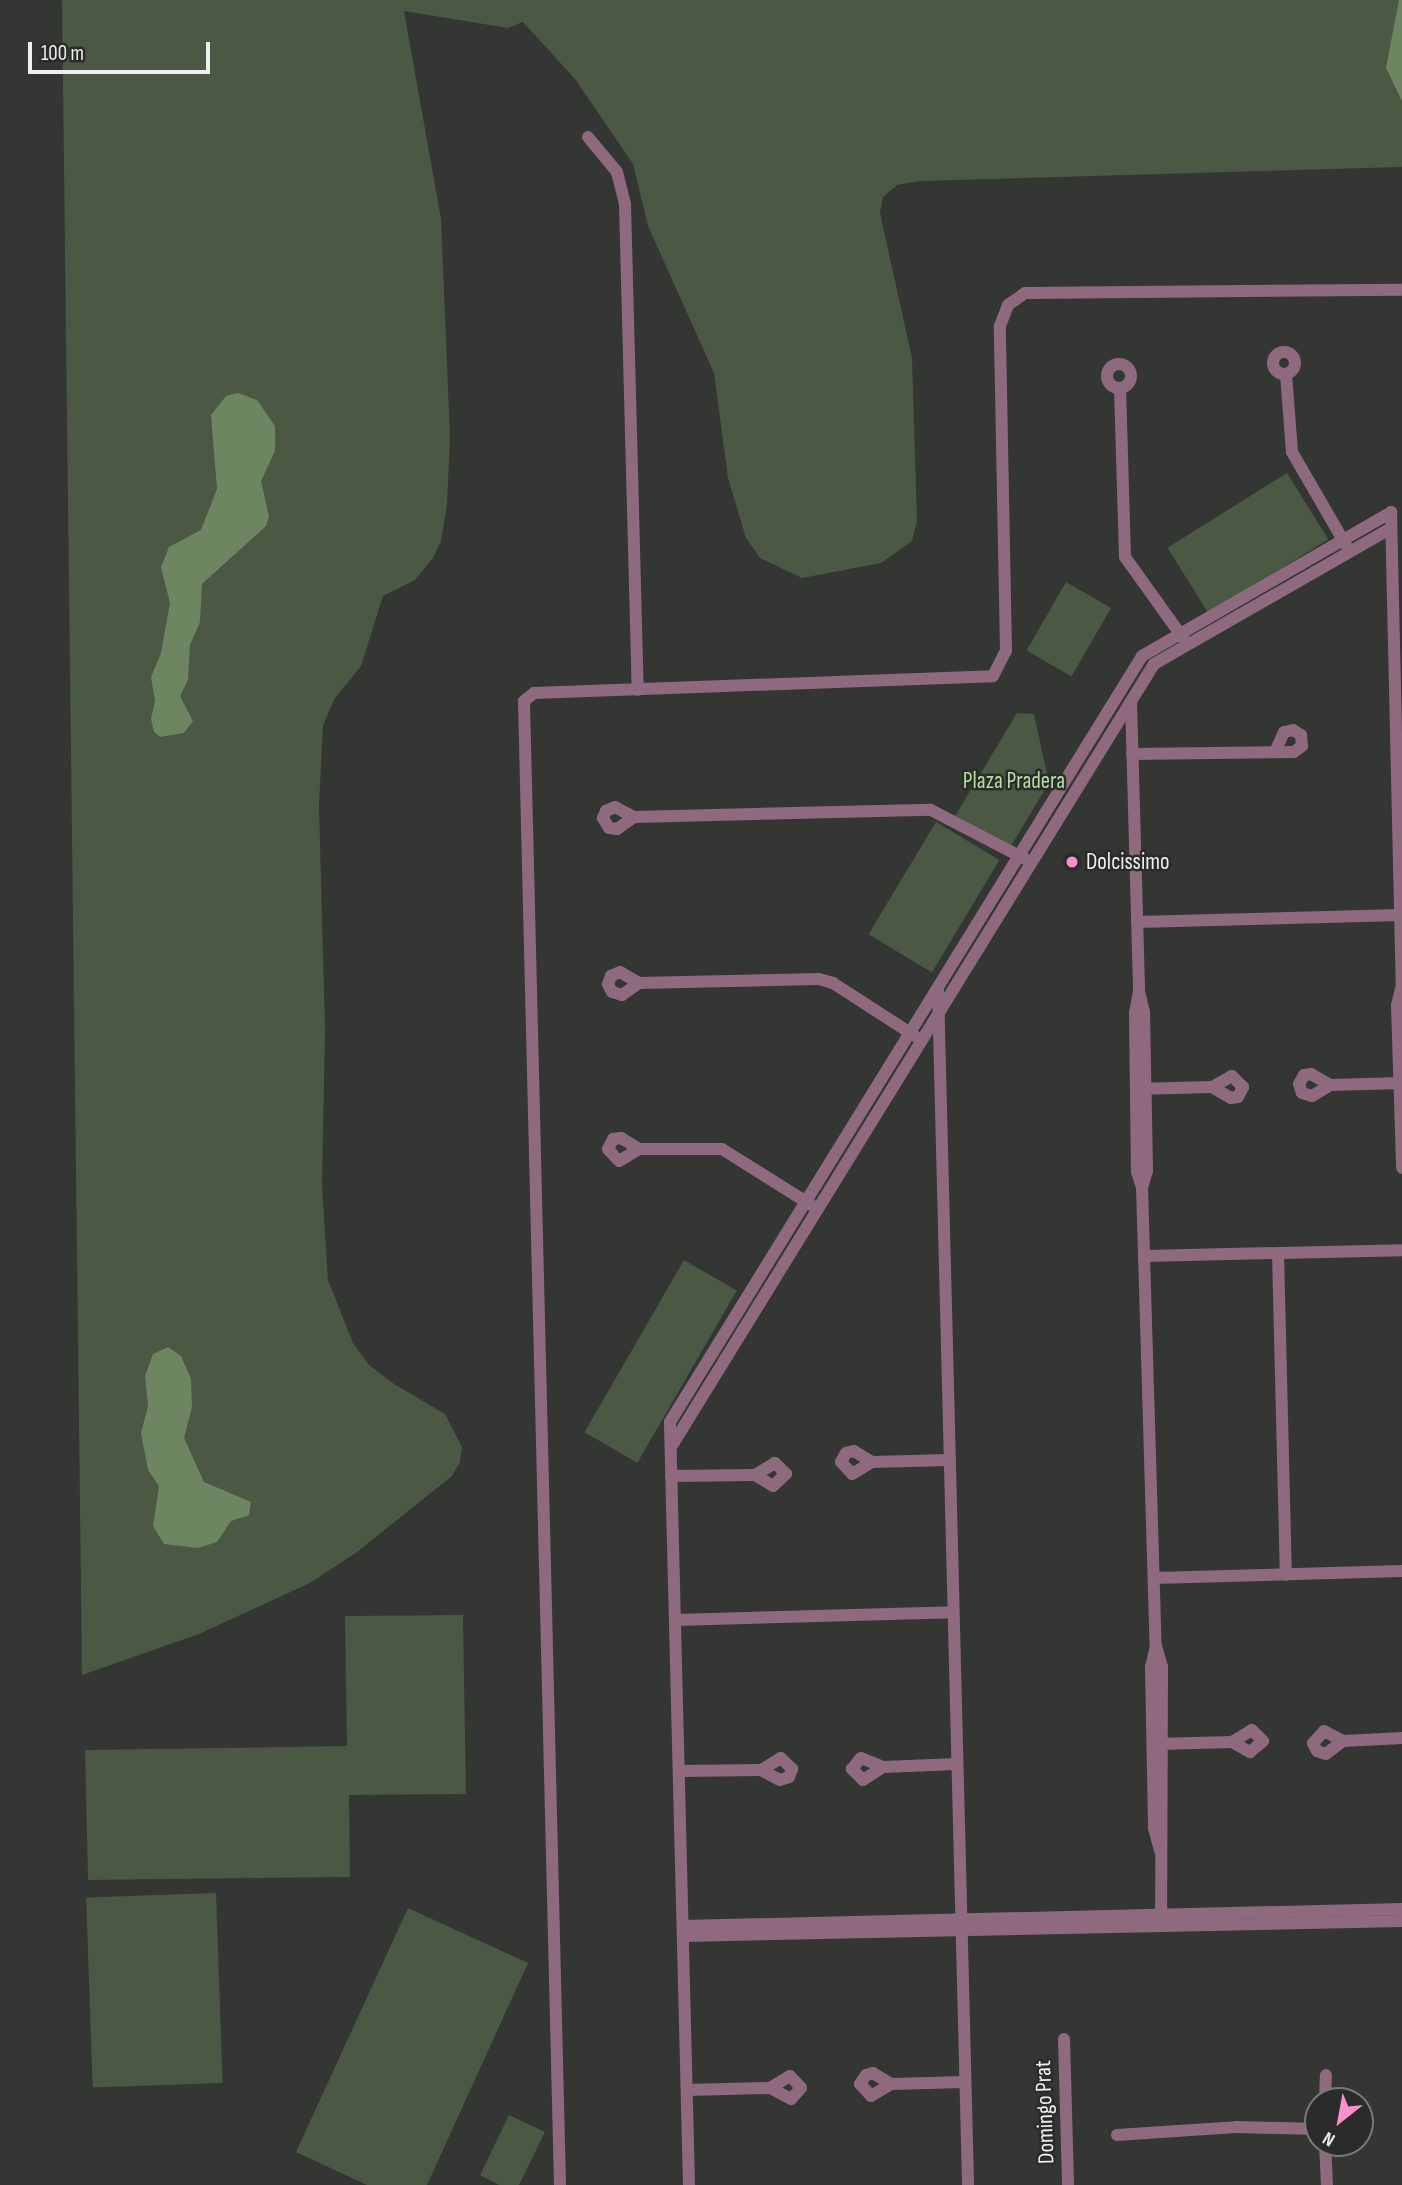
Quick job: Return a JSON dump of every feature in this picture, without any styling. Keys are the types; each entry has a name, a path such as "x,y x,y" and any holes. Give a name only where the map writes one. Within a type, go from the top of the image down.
{"street":[{"path":"588,136 617,172 625,204 638,690"},
{"path":"560,2185 523,710 528,695 993,676 1006,651 1000,326 1008,305 1025,293 1402,290"},
{"path":"1286,374 1292,452 1350,551"},
{"path":"1120,388 1125,557 1182,637"},
{"path":"690,2185 670,1422 806,1202 916,1036 939,1012 1070,774 1130,701 1154,664 1182,637 1391,512 1402,986 1397,1005 1402,1168"},
{"path":"671,1447 817,1209 916,1036 938,987 1082,781 1130,677 1148,650 1182,637 1391,528"},
{"path":"1130,677 1141,1089 1137,1172 1142,1187 1156,1646 1151,1667 1158,1744 1154,1828 1160,1850 1161,1920"},
{"path":"1108,725 1132,734"},
{"path":"1132,754 1275,752"},
{"path":"1070,774 1082,781"},
{"path":"634,817 931,810 1025,859"},
{"path":"1137,922 1400,915"},
{"path":"639,983 819,979 833,983 916,1036 939,1043"},
{"path":"938,987 968,2185"},
{"path":"1330,1085 1401,1083"},
{"path":"1141,1089 1212,1087"},
{"path":"639,1149 722,1149 817,1209"},
{"path":"1144,1256 1402,1250"},
{"path":"1278,1253 1286,1575"},
{"path":"872,1462 949,1460"},
{"path":"671,1476 755,1475"},
{"path":"1154,1578 1402,1571"},
{"path":"676,1620 953,1612"},
{"path":"1343,1741 1402,1738"},
{"path":"1158,1744 1232,1742"},
{"path":"883,1768 957,1764"},
{"path":"679,1771 761,1770"},
{"path":"1161,1920 1402,1909"},
{"path":"683,1931 1161,1920 1402,1920"},
{"name":"Domingo Prat","path":"1064,2039 1068,2185"},
{"path":"1326,2076 1326,2087"},
{"path":"891,2084 965,2082"},
{"path":"687,2090 770,2088"},
{"path":"1116,2135 1236,2127 1304,2129"},
{"path":"1326,2157 1327,2185"}],"green space":[{"path":"62,0 1402,0 1402,167 921,181 897,185 883,197 880,213 912,358 917,521 912,541 881,563 802,578 760,558 746,538 728,478 714,373 648,226 633,164 575,79 523,22 508,28 404,11 441,219 450,437 447,505 441,541 433,558 415,580 383,596 361,666 335,698 323,725 319,806 325,1029 322,1187 328,1280 353,1343 369,1365 394,1384 445,1414 462,1447 460,1462 452,1476 357,1552 310,1583 199,1634 82,1675"},
{"path":"1287,473 1328,539 1209,614 1167,548"},
{"path":"1066,582 1111,608 1072,676 1026,650"},
{"name":"Plaza Pradera","path":"1017,713 1034,714 1049,783 1011,846 955,816"},
{"path":"936,822 999,860 932,972 869,934"},
{"path":"684,1260 737,1290 637,1463 584,1432"},
{"path":"463,1615 466,1794 349,1795 350,1877 88,1880 85,1750 347,1746 345,1616"},
{"path":"216,1893 223,2083 93,2087 86,1898"},
{"path":"408,1908 528,1963 427,2185 367,2185 296,2152"},
{"path":"509,2115 545,2132 519,2185 499,2185 480,2175"}],"shaded area":[{"path":"1399,0 1402,0 1402,101 1386,68"},
{"path":"238,393 257,400 275,426 275,451 261,481 269,517 266,526 202,584 200,622 190,645 188,680 180,696 193,721 184,733 160,737 154,732 151,719 155,701 151,677 161,653 170,603 161,567 169,547 201,530 217,489 211,415 226,396"},
{"path":"168,1347 181,1356 191,1379 192,1407 184,1438 204,1482 251,1502 249,1515 231,1521 217,1542 198,1548 164,1544 153,1526 159,1486 148,1470 141,1433 148,1406 145,1376 153,1354"}],"place":[{"name":"Dolcissimo","path":"1072,862"}]}
